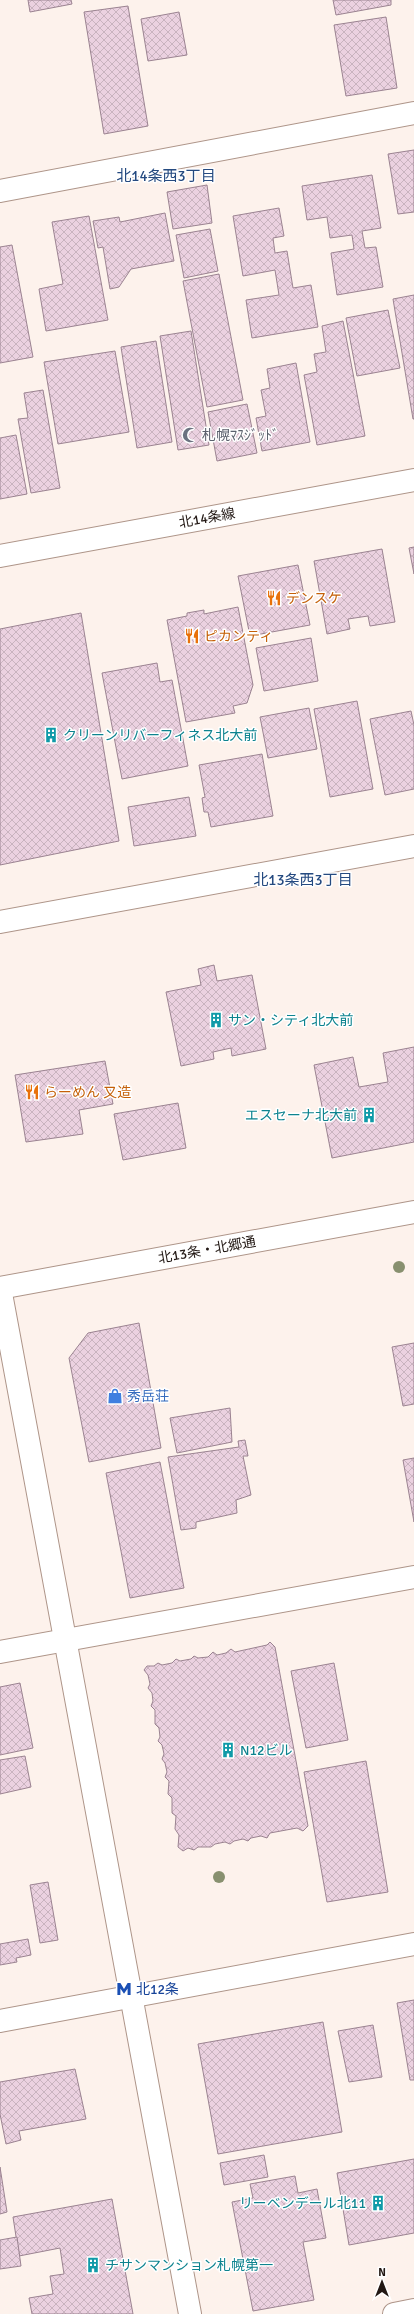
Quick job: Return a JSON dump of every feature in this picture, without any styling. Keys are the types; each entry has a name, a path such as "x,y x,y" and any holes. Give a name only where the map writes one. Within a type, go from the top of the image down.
{"street":[{"path":"0,191 414,113"},
{"name":"北14条線","path":"0,556 414,480"},
{"path":"0,922 414,846"},
{"name":"北13条・北郷通","path":"0,1288 414,1212"},
{"path":"0,1288 190,2314"},
{"path":"0,1652 414,1577"},
{"path":"0,2021 414,1944"},
{"path":"394,2314 414,2310"}],"building":[{"path":"28,0 71,0 72,4 30,12"},
{"path":"333,0 391,0 391,5 336,15"},
{"path":"128,6 148,126 104,134 84,12"},
{"path":"179,12 187,55 148,61 141,19"},
{"path":"386,17 397,88 346,96 334,25"},
{"path":"414,150 414,212 398,214 388,154"},
{"path":"372,175 381,228 362,231 365,248 376,247 383,287 337,295 331,253 354,249 352,235 330,238 327,217 307,220 302,186"},
{"path":"207,185 212,223 173,229 167,192"},
{"path":"279,208 284,236 273,238 275,253 287,251 293,288 311,285 318,327 252,338 246,300 279,295 275,270 243,276 233,216"},
{"path":"165,213 174,261 131,269 119,287 110,289 103,247 98,248 93,221 119,217 120,222"},
{"path":"89,216 108,320 46,331 39,289 63,284 52,222"},
{"path":"210,229 218,271 184,278 176,235"},
{"path":"12,245 33,357 0,363 0,247"},
{"path":"219,274 243,400 207,407 183,281"},
{"path":"414,295 414,419 413,419 393,299"},
{"path":"388,310 400,368 357,376 346,318"},
{"path":"343,321 365,436 317,445 304,375 317,372 314,354 326,352 322,326"},
{"path":"191,331 209,445 178,450 160,336"},
{"path":"156,341 172,442 137,448 121,347"},
{"path":"115,351 129,432 58,444 44,362"},
{"path":"296,363 310,442 262,451 256,418 266,416 261,390 270,388 267,369"},
{"path":"43,390 60,488 31,493 18,419 28,418 24,393"},
{"path":"247,404 257,453 217,461 208,412"},
{"path":"16,435 27,494 0,499 0,438"},
{"path":"414,547 414,574 409,548"},
{"path":"382,549 395,622 370,626 368,616 348,619 350,629 327,634 314,561"},
{"path":"298,565 310,625 250,636 238,576"},
{"path":"238,607 253,685 247,703 233,706 235,713 186,722 167,620 187,616 187,613 204,610 204,614"},
{"name":"クリーンリバーフィネス北大前","path":"81,613 119,841 0,865 0,629"},
{"path":"311,638 318,681 264,691 256,648"},
{"path":"157,663 160,682 172,680 188,766 122,779 102,673"},
{"path":"357,701 373,789 330,797 314,709"},
{"path":"309,708 317,749 268,758 260,717"},
{"path":"411,711 414,725 414,789 385,795 370,719"},
{"path":"262,754 273,816 211,827 208,812 204,812 202,798 205,797 199,765"},
{"path":"189,797 196,836 134,846 128,807"},
{"name":"サン・シティ北大前","path":"214,965 217,981 252,975 266,1049 232,1056 231,1048 213,1052 214,1059 181,1066 166,992 201,985 198,969"},
{"name":"エスセーナ北大前","path":"414,1047 414,1142 332,1158 314,1065 353,1057 359,1087 388,1082 383,1053"},
{"path":"105,1061 113,1104 79,1110 83,1134 26,1142 15,1075"},
{"path":"178,1103 186,1148 123,1160 114,1114"},
{"path":"139,1323 161,1448 89,1462 69,1358 88,1333"},
{"path":"414,1343 414,1404 403,1406 392,1347"},
{"path":"230,1408 232,1442 177,1453 170,1418"},
{"path":"245,1440 248,1456 243,1456 251,1495 236,1500 237,1513 196,1522 196,1528 181,1530 168,1457 239,1447 238,1441"},
{"path":"414,1458 414,1522 403,1460"},
{"path":"160,1462 184,1588 130,1598 106,1473"},
{"name":"N12ビル","path":"270,1642 275,1647 308,1826 303,1831 297,1828 270,1833 267,1838 261,1836 251,1838 248,1841 243,1839 234,1841 230,1844 225,1842 215,1844 211,1847 198,1847 194,1850 188,1848 183,1851 178,1847 179,1835 175,1829 176,1816 172,1813 172,1798 168,1794 169,1781 165,1777 167,1772 165,1763 162,1759 164,1754 162,1745 158,1741 160,1737 159,1728 155,1724 155,1710 151,1706 153,1701 152,1693 148,1688 150,1684 148,1675 144,1670 147,1666 154,1666 158,1663 162,1665 172,1663 176,1659 180,1661 191,1659 194,1656 198,1658 208,1657 213,1652 217,1655 226,1653 231,1649 235,1652 267,1645"},
{"path":"334,1663 348,1740 306,1748 291,1671"},
{"path":"20,1683 33,1748 0,1755 0,1687"},
{"path":"25,1756 31,1787 0,1794 0,1760"},
{"path":"366,1761 388,1892 327,1902 304,1772"},
{"path":"48,1882 58,1940 40,1943 30,1885"},
{"path":"28,1939 31,1955 16,1958 17,1962 0,1965 0,1944"},
{"path":"414,2000 414,2080 410,2080 397,2003"},
{"path":"323,2022 342,2132 218,2154 198,2044"},
{"path":"373,2025 382,2077 349,2082 338,2031"},
{"path":"75,2069 86,2119 19,2131 21,2140 6,2144 0,2114 0,2082"},
{"path":"264,2155 268,2177 224,2185 220,2163"},
{"name":"リーベンデール北11","path":"414,2159 414,2233 349,2245 337,2173"},
{"path":"0,2167 7,2212 0,2214"},
{"path":"295,2176 298,2193 317,2189 326,2238 303,2242 314,2300 253,2311 232,2202 253,2198 250,2184"},
{"name":"チサンマンション札幌第一","path":"112,2199 133,2314 32,2314 29,2298 53,2294 50,2276 64,2274 60,2248 19,2256 13,2217"},
{"path":"17,2237 21,2266 0,2269 0,2240"}],"place":[{"name":"札幌ﾏｽｼﾞｯﾄﾞ","path":"190,435"},
{"name":"デンスケ","path":"274,598"},
{"name":"ピカンティ","path":"192,636"},
{"name":"クリーンリバーフィネス北大前","path":"51,735"},
{"name":"サン・シティ北大前","path":"216,1020"},
{"name":"らーめん 又造","path":"32,1092"},
{"name":"エスセーナ北大前","path":"369,1115"},
{"name":"秀岳荘","path":"115,1396"},
{"name":"N12ビル","path":"228,1750"},
{"name":"北12条","path":"124,1989"},
{"name":"リーベンデール北11","path":"378,2203"},
{"name":"チサンマンション札幌第一","path":"93,2265"}],"district":[{"name":"北14条西3丁目","path":"166,176"},
{"name":"北13条西3丁目","path":"303,880"}]}
